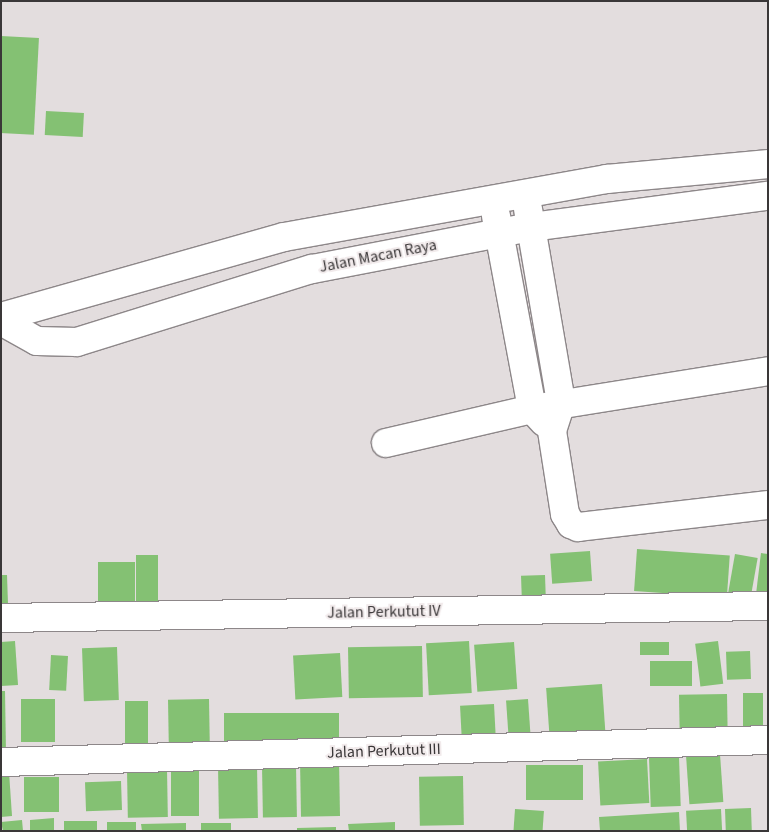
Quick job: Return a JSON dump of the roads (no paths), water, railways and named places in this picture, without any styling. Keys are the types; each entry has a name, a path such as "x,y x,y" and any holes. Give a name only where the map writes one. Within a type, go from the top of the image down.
{"street":[{"path":"1,317 275,239 608,179 768,164"},
{"path":"526,194 562,403 552,431 564,514 578,527 768,505"},
{"name":"Jalan Macan Raya","path":"1,321 37,341 78,342 312,268 532,227 768,196"},
{"path":"493,199 532,409 552,431"},
{"path":"386,443 562,403 768,371"},
{"name":"Jalan Perkutut IV","path":"1,618 768,606"},
{"name":"Jalan Perkutut III","path":"1,762 768,740"}]}
